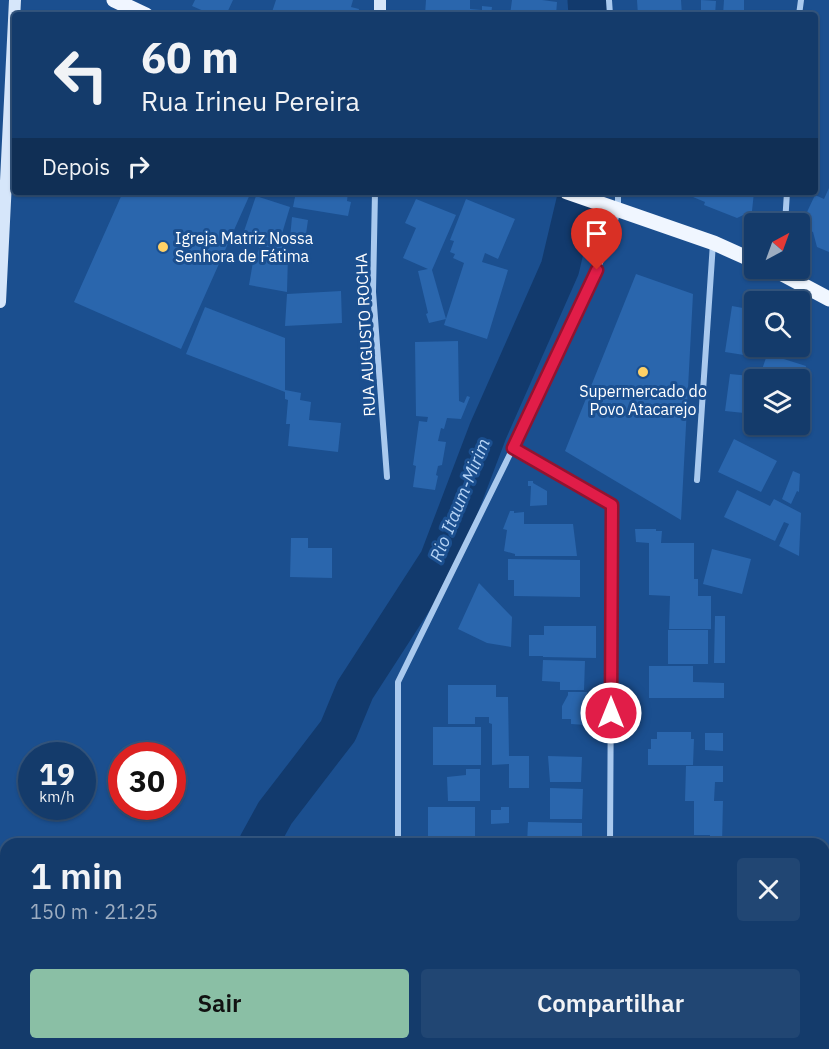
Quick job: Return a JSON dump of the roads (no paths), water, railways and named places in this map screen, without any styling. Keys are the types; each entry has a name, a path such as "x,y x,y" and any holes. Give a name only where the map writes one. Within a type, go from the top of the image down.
{"main road":[{"path":"114,0 140,12"},
{"path":"575,195 714,243 744,256"},
{"path":"794,279 829,299"}],"street":[{"path":"0,302 12,60"},
{"name":"RUA AUGUSTO ROCHA","path":"375,195 373,292 387,477"},
{"path":"398,838 399,682 597,270 618,210 618,195"},
{"path":"786,213 787,195"},
{"path":"698,480 714,243"},
{"path":"513,448 612,505 610,838"}],"waterway":[{"name":"Rio Itaum-Mirim","path":"587,0 588,12"},
{"name":"Rio Itaum-Mirim","path":"261,838 275,813 338,731 355,690 439,560 488,431 560,268 577,195"}],"place":[{"name":"Igreja Matriz Nossa Senhora de Fátima","path":"163,247"},
{"name":"Supermercado do Povo Atacarejo","path":"643,372"}]}
